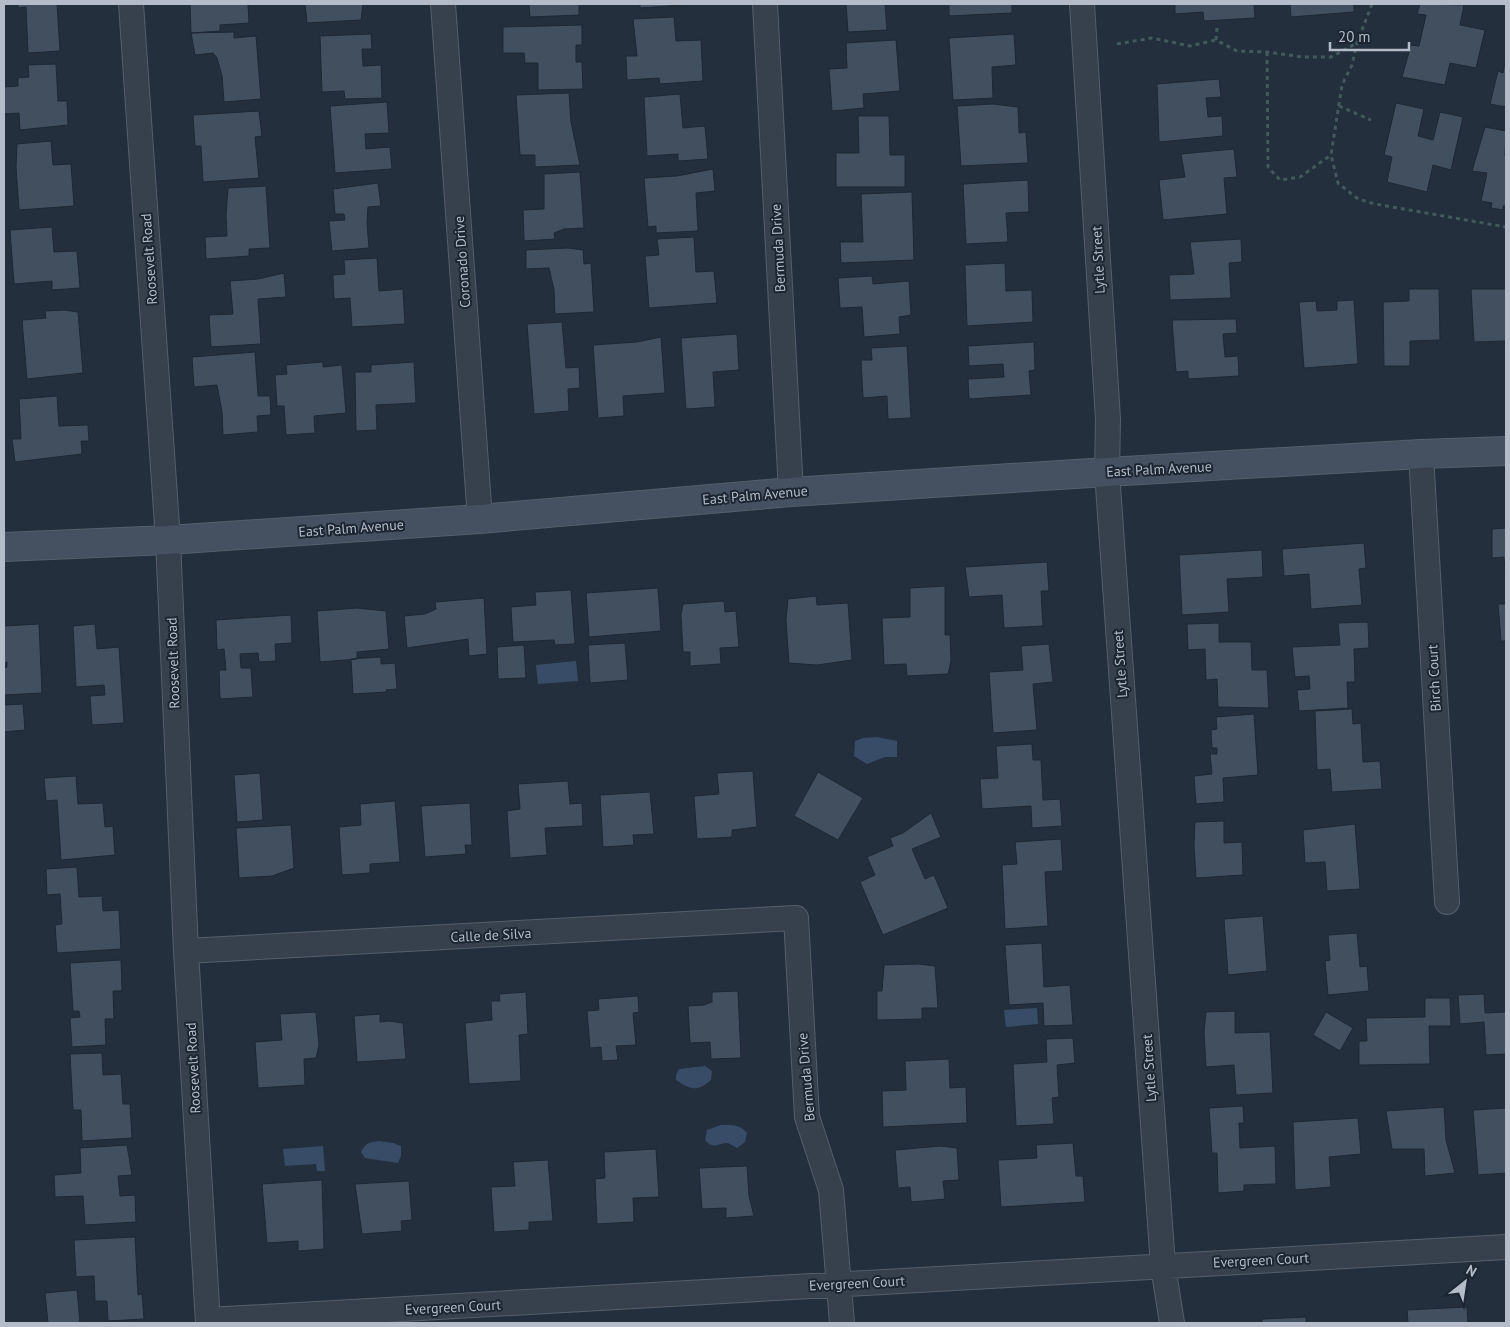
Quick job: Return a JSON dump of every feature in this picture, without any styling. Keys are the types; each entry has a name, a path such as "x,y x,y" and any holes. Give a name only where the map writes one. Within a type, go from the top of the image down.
{"street":[{"name":"Roosevelt Road","path":"131,4 168,540 186,951 208,1322"},
{"name":"Coronado Drive","path":"443,4 480,519"},
{"name":"Bermuda Drive","path":"766,4 790,492"},
{"name":"Lytle Street","path":"1082,4 1108,419 1107,472 1163,1266 1172,1323"},
{"name":"East Palm Avenue","path":"4,547 168,540 480,519 790,492 1421,454 1506,451"},
{"name":"Birch Court","path":"1421,454 1447,902"},
{"name":"Bermuda Drive","path":"796,918 807,1117 830,1190 840,1284 842,1323"},
{"name":"Calle de Silva","path":"186,951 796,918"},
{"name":"Evergreen Court","path":"208,1322 517,1314 840,1284 1506,1247"}],"path":[{"path":"1372,4 1357,43 1352,65 1342,85 1331,155 1338,183 1358,199 1375,204 1506,227"},
{"path":"1216,40 1217,28"},
{"path":"1116,44 1152,38 1190,46 1216,40 1237,51 1267,52 1303,57 1331,57 1357,43"},
{"path":"1267,52 1268,167 1280,180 1300,177 1331,155"},
{"path":"1339,106 1371,120"}],"water":[{"path":"576,661 578,681 538,684 536,665"},
{"path":"877,737 897,741 897,757 885,757 867,764 854,756 855,741 863,738"},
{"path":"1037,1008 1038,1024 1006,1027 1004,1010"},
{"path":"705,1066 712,1071 711,1080 698,1088 690,1088 676,1080 679,1069"},
{"path":"721,1125 741,1128 747,1133 745,1142 737,1148 728,1143 711,1145 708,1143 705,1140 707,1130"},
{"path":"379,1141 401,1146 401,1156 398,1163 365,1158 361,1152 364,1147"},
{"path":"323,1146 325,1171 317,1171 316,1164 285,1166 283,1149"}],"building":[{"path":"18,4 57,4 60,51 28,53 26,7 18,8"},
{"path":"190,4 248,4 249,23 220,25 220,31 191,33"},
{"path":"305,4 363,4 361,20 307,23"},
{"path":"529,4 579,4 579,15 530,17"},
{"path":"640,4 698,4 640,8"},
{"path":"846,4 885,4 887,30 848,32"},
{"path":"949,4 1012,4 1012,13 949,16"},
{"path":"1175,4 1254,4 1255,18 1204,21 1203,12 1175,14"},
{"path":"1290,4 1354,4 1354,12 1291,17"},
{"path":"1420,4 1464,5 1460,25 1485,30 1476,68 1450,63 1445,85 1402,77 1411,45 1419,46 1426,15 1417,14"},
{"path":"674,17 676,41 701,40 703,81 660,84 659,78 627,80 626,56 637,56 633,19"},
{"path":"582,25 582,45 576,45 576,62 582,62 583,89 538,90 538,63 525,63 524,53 503,53 503,27"},
{"path":"234,32 234,38 256,36 261,99 224,102 222,76 217,58 213,53 195,55 191,33"},
{"path":"371,34 372,49 362,49 363,66 381,65 382,98 345,99 344,91 322,92 320,36"},
{"path":"1014,34 1016,65 992,67 993,98 953,100 949,38"},
{"path":"896,40 900,91 863,94 864,108 832,111 829,69 847,68 846,43"},
{"path":"1505,63 1506,107 1490,104 1498,71 1503,73"},
{"path":"56,64 58,101 67,101 68,125 20,130 19,113 4,114 4,87 18,86 18,78 29,77 28,65"},
{"path":"1219,79 1221,97 1206,98 1208,117 1222,116 1223,136 1159,142 1157,84"},
{"path":"569,93 571,122 580,165 535,167 535,155 520,155 516,95"},
{"path":"680,94 683,128 705,126 708,159 678,161 678,154 647,156 644,97"},
{"path":"387,102 389,133 365,134 366,149 390,147 392,169 335,173 330,106"},
{"path":"1396,103 1424,109 1418,136 1433,140 1440,112 1463,117 1451,170 1433,165 1427,192 1387,182 1392,157 1384,155"},
{"path":"993,104 1018,107 1019,133 1026,132 1028,163 961,166 957,106"},
{"path":"259,111 262,136 255,137 259,178 203,182 201,146 195,146 193,115"},
{"path":"858,116 889,116 890,155 905,155 905,187 836,187 836,153 859,153"},
{"path":"1485,127 1506,131 1506,206 1503,206 1503,210 1491,208 1492,203 1481,201 1487,173 1472,171"},
{"path":"51,141 53,165 71,164 74,206 19,210 16,167 17,144"},
{"path":"1234,149 1237,177 1224,178 1227,214 1163,220 1159,180 1185,177 1181,154"},
{"path":"713,169 715,191 696,193 698,231 656,233 656,226 648,227 644,178 677,176"},
{"path":"580,172 584,228 564,229 554,233 555,239 524,241 523,210 544,209 544,174"},
{"path":"1028,180 1029,212 1006,213 1008,242 966,244 963,184"},
{"path":"378,183 381,206 368,207 369,248 332,251 329,221 345,220 344,214 335,214 333,189"},
{"path":"266,186 270,248 249,249 249,256 206,259 205,237 227,236 228,188"},
{"path":"912,192 914,260 841,263 840,242 863,242 861,194"},
{"path":"52,227 54,252 77,251 80,288 52,290 52,281 14,284 10,230"},
{"path":"694,237 696,272 714,271 717,303 649,308 645,256 659,255 657,239"},
{"path":"1241,239 1242,262 1229,263 1231,298 1170,300 1169,275 1194,274 1190,242"},
{"path":"568,248 583,250 584,264 591,263 594,312 555,314 554,290 549,268 526,269 526,250"},
{"path":"377,258 379,291 403,289 405,324 352,327 350,298 334,299 333,275 345,274 344,260"},
{"path":"1005,263 1006,291 1032,290 1033,322 967,326 965,265"},
{"path":"284,273 286,297 258,299 261,344 211,347 209,315 233,314 230,281 258,279"},
{"path":"872,276 873,284 909,281 911,315 899,317 900,334 864,337 862,307 840,308 838,278"},
{"path":"1409,289 1439,289 1440,340 1410,341 1410,366 1384,366 1383,302 1409,301"},
{"path":"1471,289 1506,289 1506,356 1505,341 1474,342"},
{"path":"1354,300 1358,364 1304,368 1299,302 1316,301 1317,311 1337,310 1337,301"},
{"path":"64,310 78,312 83,373 27,379 22,320 46,318 45,311"},
{"path":"1236,319 1237,333 1223,334 1225,357 1238,356 1239,376 1188,379 1188,371 1176,372 1172,320"},
{"path":"562,322 566,368 579,367 580,388 568,389 569,411 534,414 527,324"},
{"path":"737,334 739,370 713,372 715,407 686,409 681,338"},
{"path":"661,337 665,393 623,396 624,416 598,418 593,345 637,342"},
{"path":"1034,342 1035,370 1029,371 1031,395 969,399 968,379 1004,377 1003,364 969,366 968,346"},
{"path":"907,346 911,418 888,419 887,396 863,398 861,360 872,360 871,348"},
{"path":"255,352 258,396 270,396 271,415 257,416 258,432 223,435 222,412 217,385 194,387 192,357"},
{"path":"323,362 323,367 342,365 346,413 314,416 315,433 286,435 284,406 277,406 275,375 287,374 286,365"},
{"path":"414,362 416,403 376,405 377,430 356,431 355,372 371,372 371,365"},
{"path":"57,396 59,426 88,425 89,441 81,441 82,454 15,462 12,439 21,439 19,399"},
{"path":"1506,528 1506,585 1504,557 1492,558 1492,529"},
{"path":"1364,543 1366,568 1359,569 1362,605 1311,609 1309,574 1284,576 1282,549"},
{"path":"1262,550 1263,577 1227,579 1229,612 1182,615 1179,555"},
{"path":"1047,562 1049,591 1041,591 1043,626 1004,628 1002,595 969,597 965,567"},
{"path":"945,586 945,635 950,635 951,661 948,674 907,676 906,664 884,665 882,618 910,617 910,588"},
{"path":"658,588 661,631 589,637 586,593"},
{"path":"571,590 575,644 555,645 554,640 513,642 511,607 536,605 535,592"},
{"path":"816,596 817,605 848,603 852,660 817,665 789,663 786,620 788,599"},
{"path":"484,598 487,654 469,656 468,639 407,648 404,616 425,614 436,609 435,602"},
{"path":"724,601 725,612 736,611 739,647 720,648 721,664 690,666 690,652 683,652 681,615 683,604"},
{"path":"1498,604 1506,604 1506,641 1501,641"},
{"path":"357,608 386,611 389,649 357,652 357,659 320,662 317,611"},
{"path":"291,615 292,643 275,644 276,661 259,662 258,653 240,654 241,668 251,668 253,697 220,699 219,670 226,670 224,649 217,650 216,620"},
{"path":"1368,622 1369,648 1354,649 1355,682 1347,682 1348,708 1299,711 1297,690 1310,689 1309,676 1295,677 1292,647 1340,645 1338,623"},
{"path":"1219,623 1219,642 1251,642 1252,670 1267,670 1269,708 1218,707 1217,679 1206,680 1205,649 1188,650 1187,624"},
{"path":"39,624 42,693 4,695 4,668 7,667 7,662 4,663 4,626"},
{"path":"95,624 97,649 119,647 124,723 92,725 90,696 105,695 104,685 76,687 73,626"},
{"path":"625,643 628,680 590,683 588,645"},
{"path":"1049,644 1053,682 1033,684 1037,730 993,733 989,672 1023,670 1021,646"},
{"path":"524,645 526,678 498,679 497,647"},
{"path":"381,657 381,664 395,663 397,689 386,690 386,692 353,694 351,659"},
{"path":"23,704 25,730 4,732 4,705"},
{"path":"1352,709 1353,724 1361,723 1363,762 1380,761 1382,789 1332,792 1330,769 1317,770 1315,711"},
{"path":"1254,714 1258,775 1223,778 1224,802 1196,804 1194,776 1212,774 1210,754 1217,754 1217,748 1212,748 1211,730 1217,729 1216,717"},
{"path":"1032,744 1033,760 1041,760 1043,800 1060,799 1062,826 1032,828 1031,806 982,809 980,779 998,778 996,746"},
{"path":"753,771 757,827 732,830 732,837 697,839 694,796 719,794 717,773"},
{"path":"818,772 863,798 838,840 794,816"},
{"path":"260,773 263,820 237,822 234,775"},
{"path":"76,776 78,804 103,803 105,827 113,826 115,855 61,860 57,800 46,801 44,778"},
{"path":"568,781 570,804 582,803 583,826 545,828 547,855 510,858 507,811 520,809 518,784"},
{"path":"650,792 654,834 633,835 634,845 603,847 600,795"},
{"path":"395,801 400,862 370,864 370,873 342,875 339,827 361,825 360,804"},
{"path":"470,803 472,845 465,845 466,854 425,857 421,806"},
{"path":"931,813 941,837 912,849 925,879 934,875 948,908 883,935 860,882 875,875 867,857 893,846 890,838 903,833"},
{"path":"1224,821 1224,843 1242,842 1243,875 1196,878 1195,822"},
{"path":"1355,824 1360,889 1327,891 1325,862 1305,863 1303,830"},
{"path":"291,825 294,868 272,876 239,878 236,828"},
{"path":"1061,839 1063,871 1045,872 1048,926 1005,929 1002,865 1017,864 1015,842"},
{"path":"77,867 79,897 102,896 103,911 119,910 121,949 57,953 55,925 62,924 60,894 47,895 46,869"},
{"path":"1263,916 1267,971 1228,975 1224,919"},
{"path":"1357,933 1360,967 1367,966 1369,991 1328,995 1325,961 1330,960 1328,935"},
{"path":"1042,943 1044,987 1070,985 1073,1025 1044,1026 1043,1003 1009,1005 1005,945"},
{"path":"121,960 122,991 113,991 114,1019 105,1019 106,1045 72,1047 70,1018 80,1017 79,1011 73,1011 70,963"},
{"path":"919,964 935,966 938,1008 922,1008 922,1019 877,1020 877,991 882,991 884,965"},
{"path":"738,991 741,1058 711,1059 710,1042 690,1043 688,1006 704,1005 712,1002 712,992"},
{"path":"526,992 528,1034 519,1035 521,1081 469,1084 465,1023 492,1020 491,1001 500,1001 499,994"},
{"path":"1484,994 1485,1013 1506,1012 1506,1054 1486,1055 1484,1022 1460,1024 1458,995"},
{"path":"638,996 639,1012 633,1013 636,1045 616,1046 618,1060 602,1061 601,1047 590,1048 587,1011 599,1010 598,999"},
{"path":"1425,998 1450,998 1451,1026 1429,1026 1430,1064 1359,1065 1359,1041 1367,1041 1366,1018 1425,1017"},
{"path":"1235,1011 1235,1033 1270,1032 1273,1093 1236,1095 1234,1065 1206,1067 1204,1032 1206,1012"},
{"path":"316,1012 319,1045 316,1058 304,1059 305,1085 258,1088 255,1042 282,1040 280,1014"},
{"path":"1326,1012 1353,1028 1340,1051 1313,1035"},
{"path":"380,1014 380,1022 403,1023 406,1059 357,1062 354,1016"},
{"path":"1073,1038 1075,1063 1057,1065 1059,1097 1052,1098 1054,1124 1016,1126 1013,1064 1047,1062 1046,1039"},
{"path":"102,1053 103,1075 121,1074 123,1104 130,1104 132,1138 82,1141 81,1110 73,1110 70,1054"},
{"path":"949,1059 950,1088 966,1087 967,1123 883,1127 882,1091 906,1090 905,1061"},
{"path":"1243,1106 1244,1123 1239,1123 1240,1148 1275,1146 1276,1184 1244,1185 1244,1191 1218,1193 1217,1153 1212,1153 1209,1108"},
{"path":"1444,1107 1446,1140 1455,1173 1425,1176 1424,1149 1392,1149 1386,1111"},
{"path":"1506,1108 1506,1173 1478,1175 1473,1110"},
{"path":"1358,1118 1361,1154 1329,1157 1331,1187 1295,1190 1293,1122"},
{"path":"1073,1143 1076,1176 1083,1176 1085,1202 1001,1207 998,1160 1037,1158 1036,1145"},
{"path":"127,1145 132,1175 118,1176 120,1196 135,1195 136,1222 85,1225 83,1196 55,1197 54,1175 81,1173 80,1148"},
{"path":"941,1146 957,1148 959,1180 943,1181 945,1199 911,1202 910,1187 898,1188 895,1150"},
{"path":"656,1149 659,1197 633,1198 634,1222 597,1224 595,1179 605,1178 604,1152"},
{"path":"548,1160 553,1221 529,1222 529,1230 494,1232 491,1187 515,1186 513,1162"},
{"path":"747,1166 749,1196 754,1216 726,1218 726,1208 702,1209 699,1168"},
{"path":"322,1180 324,1249 298,1251 298,1241 267,1243 262,1184"},
{"path":"409,1181 412,1220 401,1221 402,1231 362,1234 355,1184"},
{"path":"135,1237 138,1295 142,1294 144,1319 108,1321 107,1301 95,1301 94,1276 76,1277 74,1240"},
{"path":"77,1290 80,1323 48,1323 45,1293"},
{"path":"1467,1307 1468,1323 1408,1323 1407,1310"},
{"path":"1306,1317 1306,1323 1262,1323 1262,1319"}]}
